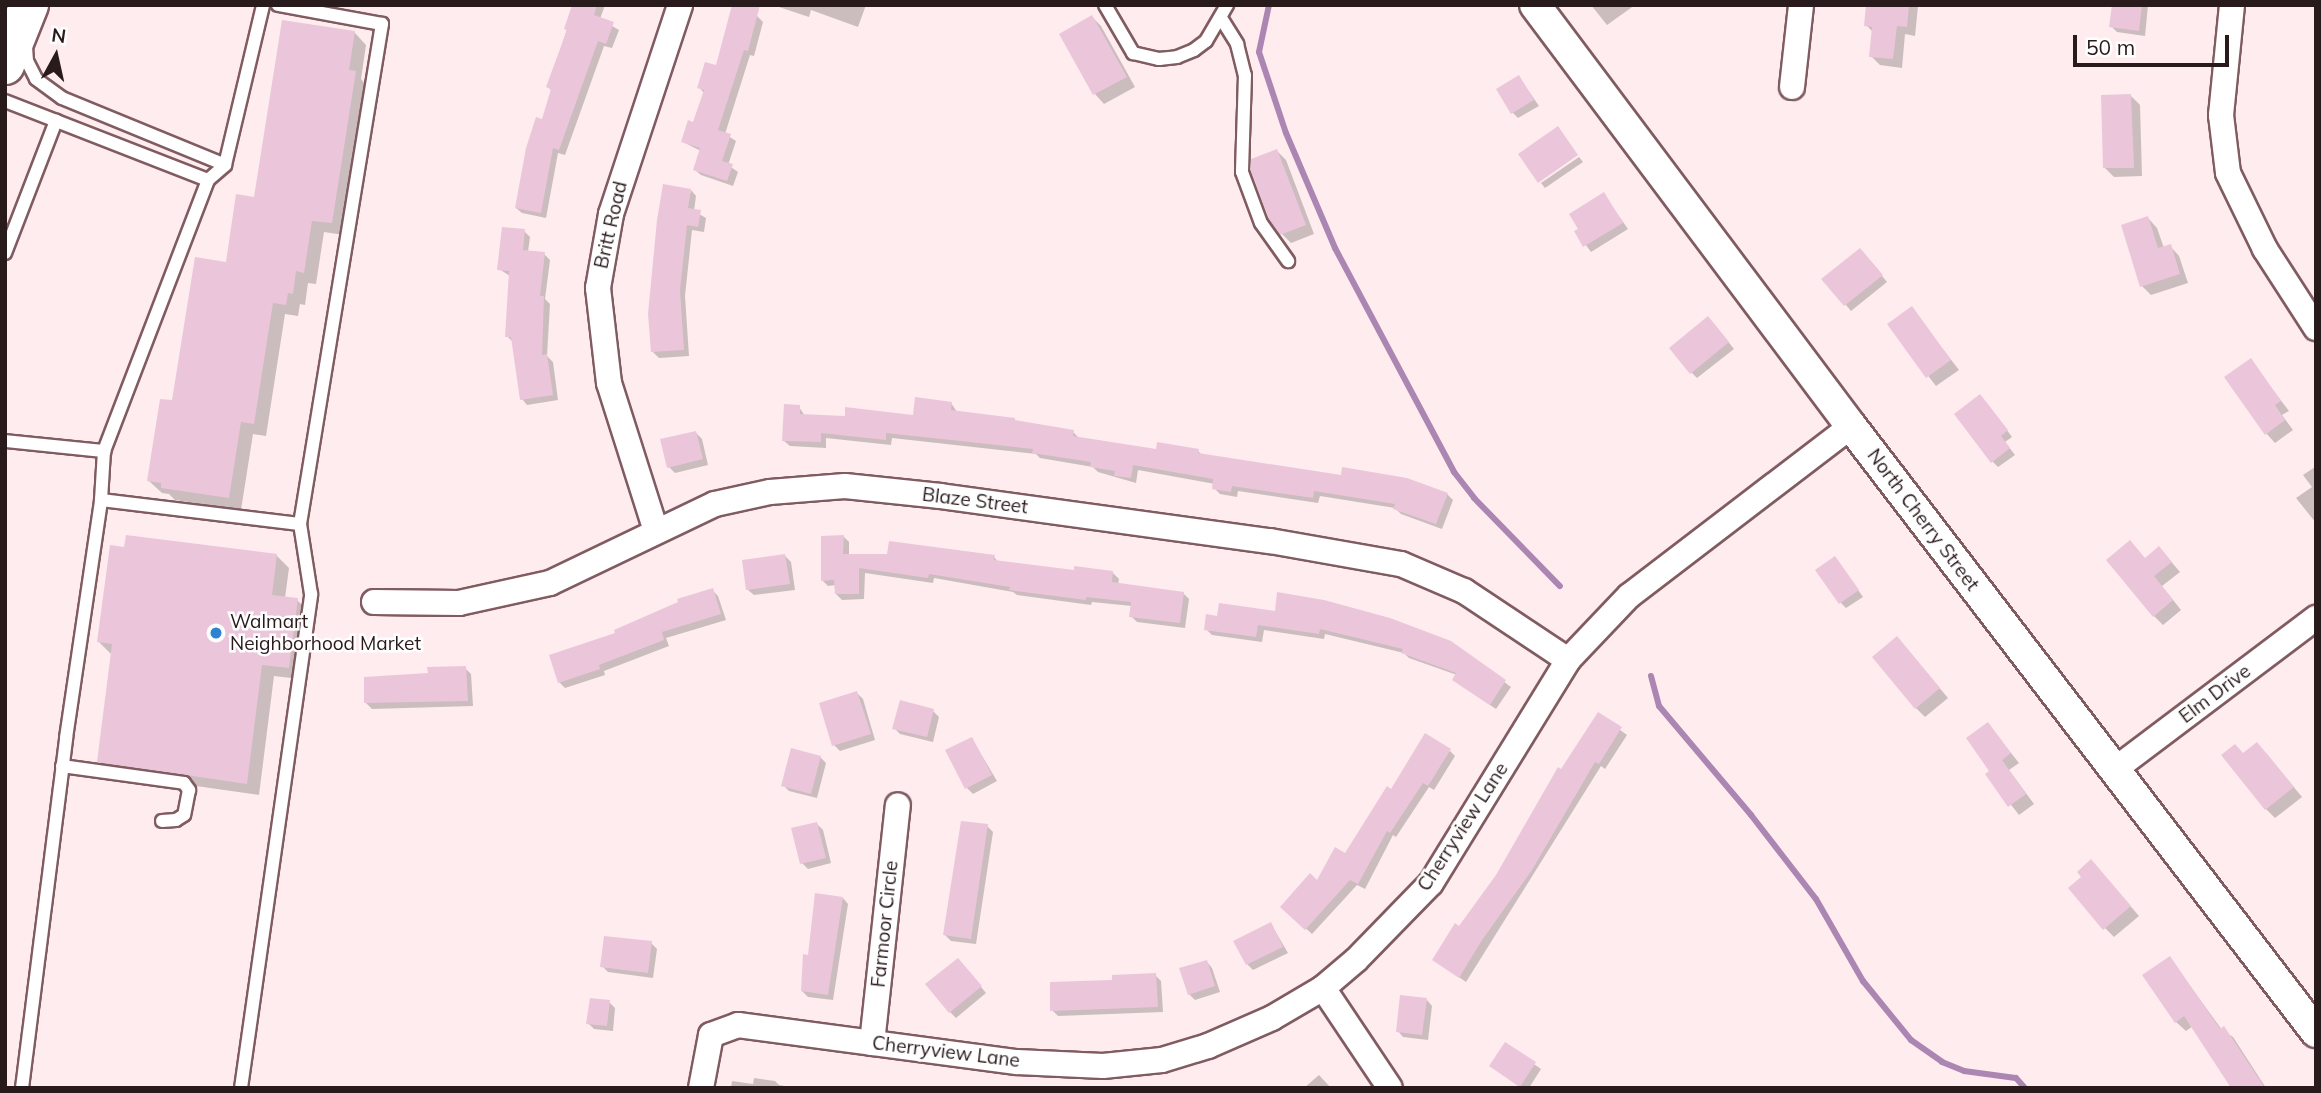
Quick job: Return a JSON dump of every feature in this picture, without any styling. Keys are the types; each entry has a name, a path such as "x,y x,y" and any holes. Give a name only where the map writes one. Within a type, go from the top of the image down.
{"main road":[{"path":"5,65 29,5"}],"street":[{"name":"Britt Road","path":"656,531 609,383 598,288 611,214 680,5"},
{"name":"North Cherry Street","path":"1535,5 1851,426 2316,1032"},
{"path":"1792,87 1801,5"},
{"path":"2232,5 2221,116 2228,173 2265,249 2316,328"},
{"name":"Cherryview Lane","path":"702,1088 710,1035 738,1025 1017,1062 1102,1066 1161,1060 1208,1046 1272,1018 1323,988 1356,960 1431,883 1569,660 1629,596 1851,426"},
{"name":"Blaze Street","path":"374,602 459,603 550,583 656,531 726,502 769,492 845,486 940,495 1270,541 1401,565 1464,591 1569,660"},
{"name":"Elm Drive","path":"2114,770 2316,618"},
{"name":"Farmoor Circle","path":"872,1043 898,805"},
{"path":"1323,988 1390,1088"}],"lane":[{"path":"29,5 27,61 36,79 62,98 225,164"},
{"path":"22,1088 62,766 101,500 104,451 208,180 225,164 263,5"},
{"path":"241,1088 311,594 300,524 382,24 278,5"},
{"path":"1105,5 1133,53 1143,58 1177,57 1194,50 1206,41 1222,18 1227,5"},
{"path":"1222,18 1237,44 1245,75 1242,172 1261,223 1288,261"},
{"path":"5,101 208,180"},
{"path":"5,253 56,121"},
{"path":"6,439 104,451"},
{"path":"101,500 300,524"},
{"path":"62,766 184,783 189,790 184,814 176,820 162,821"}],"building":[{"path":"572,5 597,5 594,15 614,22 606,44 598,41 559,150 553,148 541,213 515,208 526,148 536,117 542,119 551,89 546,87 567,30 564,29"},
{"path":"732,5 760,5 748,51 744,50 718,130 731,134 722,161 733,164 727,181 693,170 700,148 681,142 688,120 693,122 704,90 697,88 705,62 716,65"},
{"path":"1866,5 1909,5 1907,27 1897,26 1893,59 1869,57 1872,27 1864,26"},
{"path":"2112,5 2142,5 2139,31 2109,27"},
{"path":"1092,15 1127,77 1093,95 1059,34"},
{"path":"282,20 355,31 349,70 356,71 332,223 312,221 304,273 296,271 293,294 288,293 286,305 273,303 254,424 241,422 229,498 161,488 161,483 147,481 160,399 172,400 195,257 226,262 236,194 254,197"},
{"path":"1519,75 1534,100 1511,114 1496,89"},
{"path":"2131,94 2134,168 2103,168 2101,95"},
{"path":"1558,126 1578,155 1538,183 1518,154"},
{"path":"1277,149 1306,225 1280,235 1269,219 1251,171 1251,159"},
{"path":"663,184 691,189 688,208 701,210 698,227 687,225 680,290 684,350 651,352 648,314"},
{"path":"1604,192 1623,223 1583,247 1574,231 1578,229 1569,214"},
{"path":"2148,216 2158,248 2171,244 2180,274 2140,287 2121,225"},
{"path":"502,227 525,229 523,250 545,252 540,296 544,296 542,355 547,354 553,395 520,400 511,337 505,337 509,271 497,270"},
{"path":"1860,248 1883,275 1844,306 1821,279"},
{"path":"1912,306 1951,360 1926,378 1887,324"},
{"path":"1708,316 1729,342 1690,374 1669,348"},
{"path":"2251,358 2281,401 2275,405 2285,420 2265,435 2224,377"},
{"path":"1980,394 2008,430 2001,436 2010,448 1991,463 1954,414"},
{"path":"915,397 952,402 951,410 1015,418 1074,430 1073,436 1156,449 1157,442 1199,449 1198,453 1341,475 1342,467 1407,478 1448,493 1436,524 1393,509 1395,504 1314,491 1313,498 1232,486 1231,492 1212,489 1213,479 1133,465 1131,478 1114,476 1115,471 1090,467 1091,462 1032,453 1033,449 886,433 886,440 821,433 821,442 782,441 784,404 800,405 800,414 845,416 845,407 913,415"},
{"path":"696,431 703,459 667,468 660,439"},
{"path":"126,535 277,554 272,595 298,598 289,668 262,665 247,784 97,762 112,644 97,642 110,545 124,547"},
{"path":"844,535 843,554 887,554 889,541 995,555 994,560 1074,570 1074,566 1113,571 1112,582 1184,592 1180,623 1129,617 1131,602 1086,597 1086,600 1009,590 1010,587 929,574 928,578 859,568 859,594 835,594 834,580 821,581 821,536"},
{"path":"2130,540 2145,558 2159,546 2172,562 2154,576 2173,600 2153,617 2106,560"},
{"path":"785,554 790,584 746,590 742,560"},
{"path":"1835,556 1859,590 1839,604 1815,570"},
{"path":"713,588 721,614 662,632 664,640 599,665 600,669 558,683 549,655 615,633 614,630 678,602 677,599"},
{"path":"1277,592 1324,600 1390,618 1451,641 1506,680 1490,705 1452,680 1456,673 1401,653 1403,649 1320,629 1319,634 1258,625 1256,637 1204,630 1206,614 1217,616 1219,603 1275,611"},
{"path":"1897,636 1940,688 1915,709 1872,657"},
{"path":"466,666 468,701 364,703 364,677 428,673 427,667"},
{"path":"857,691 871,734 832,746 819,703"},
{"path":"900,700 934,709 927,737 892,729"},
{"path":"1598,712 1622,727 1599,764 1595,762 1532,870 1482,940 1459,978 1432,960 1455,923 1459,926 1496,875 1558,767 1561,769"},
{"path":"1988,722 2011,753 2002,760 2026,794 2008,807 1985,774 1989,771 1966,738"},
{"path":"1425,733 1451,749 1428,786 1423,783 1390,833 1387,831 1358,884 1350,880 1305,930 1280,907 1310,873 1317,880 1335,847 1345,853 1387,786 1391,789"},
{"path":"972,737 992,775 965,789 945,750"},
{"path":"2257,742 2294,787 2265,810 2221,755 2235,744 2243,753"},
{"path":"791,748 821,756 811,794 781,786"},
{"path":"961,821 988,824 971,939 943,935"},
{"path":"817,822 826,858 800,864 791,828"},
{"path":"2091,859 2131,906 2103,930 2068,888 2081,877 2077,872"},
{"path":"815,893 843,897 828,995 801,991 803,954 808,955"},
{"path":"1271,922 1283,947 1246,965 1233,941"},
{"path":"604,936 652,941 648,973 600,967"},
{"path":"2170,956 2220,1029 2224,1026 2265,1088 2231,1088 2184,1016 2175,1023 2142,975"},
{"path":"958,958 982,986 949,1013 925,984"},
{"path":"1207,960 1215,986 1188,995 1179,968"},
{"path":"1156,973 1158,1007 1050,1011 1050,982 1112,980 1112,975"},
{"path":"1400,995 1427,998 1422,1035 1396,1032"},
{"path":"590,998 610,1000 607,1026 586,1024"},
{"path":"1505,1042 1536,1062 1520,1087 1489,1066"}],"waterway":[{"path":"1269,5 1259,52 1286,133 1335,248 1454,472 1474,498 1560,586"},
{"path":"1651,676 1659,706 1751,815 1816,899 1863,981 1911,1040 1942,1062 1964,1071 2016,1078 2025,1088"}],"place":[{"name":"Walmart Neighborhood Market","path":"216,633"}]}
